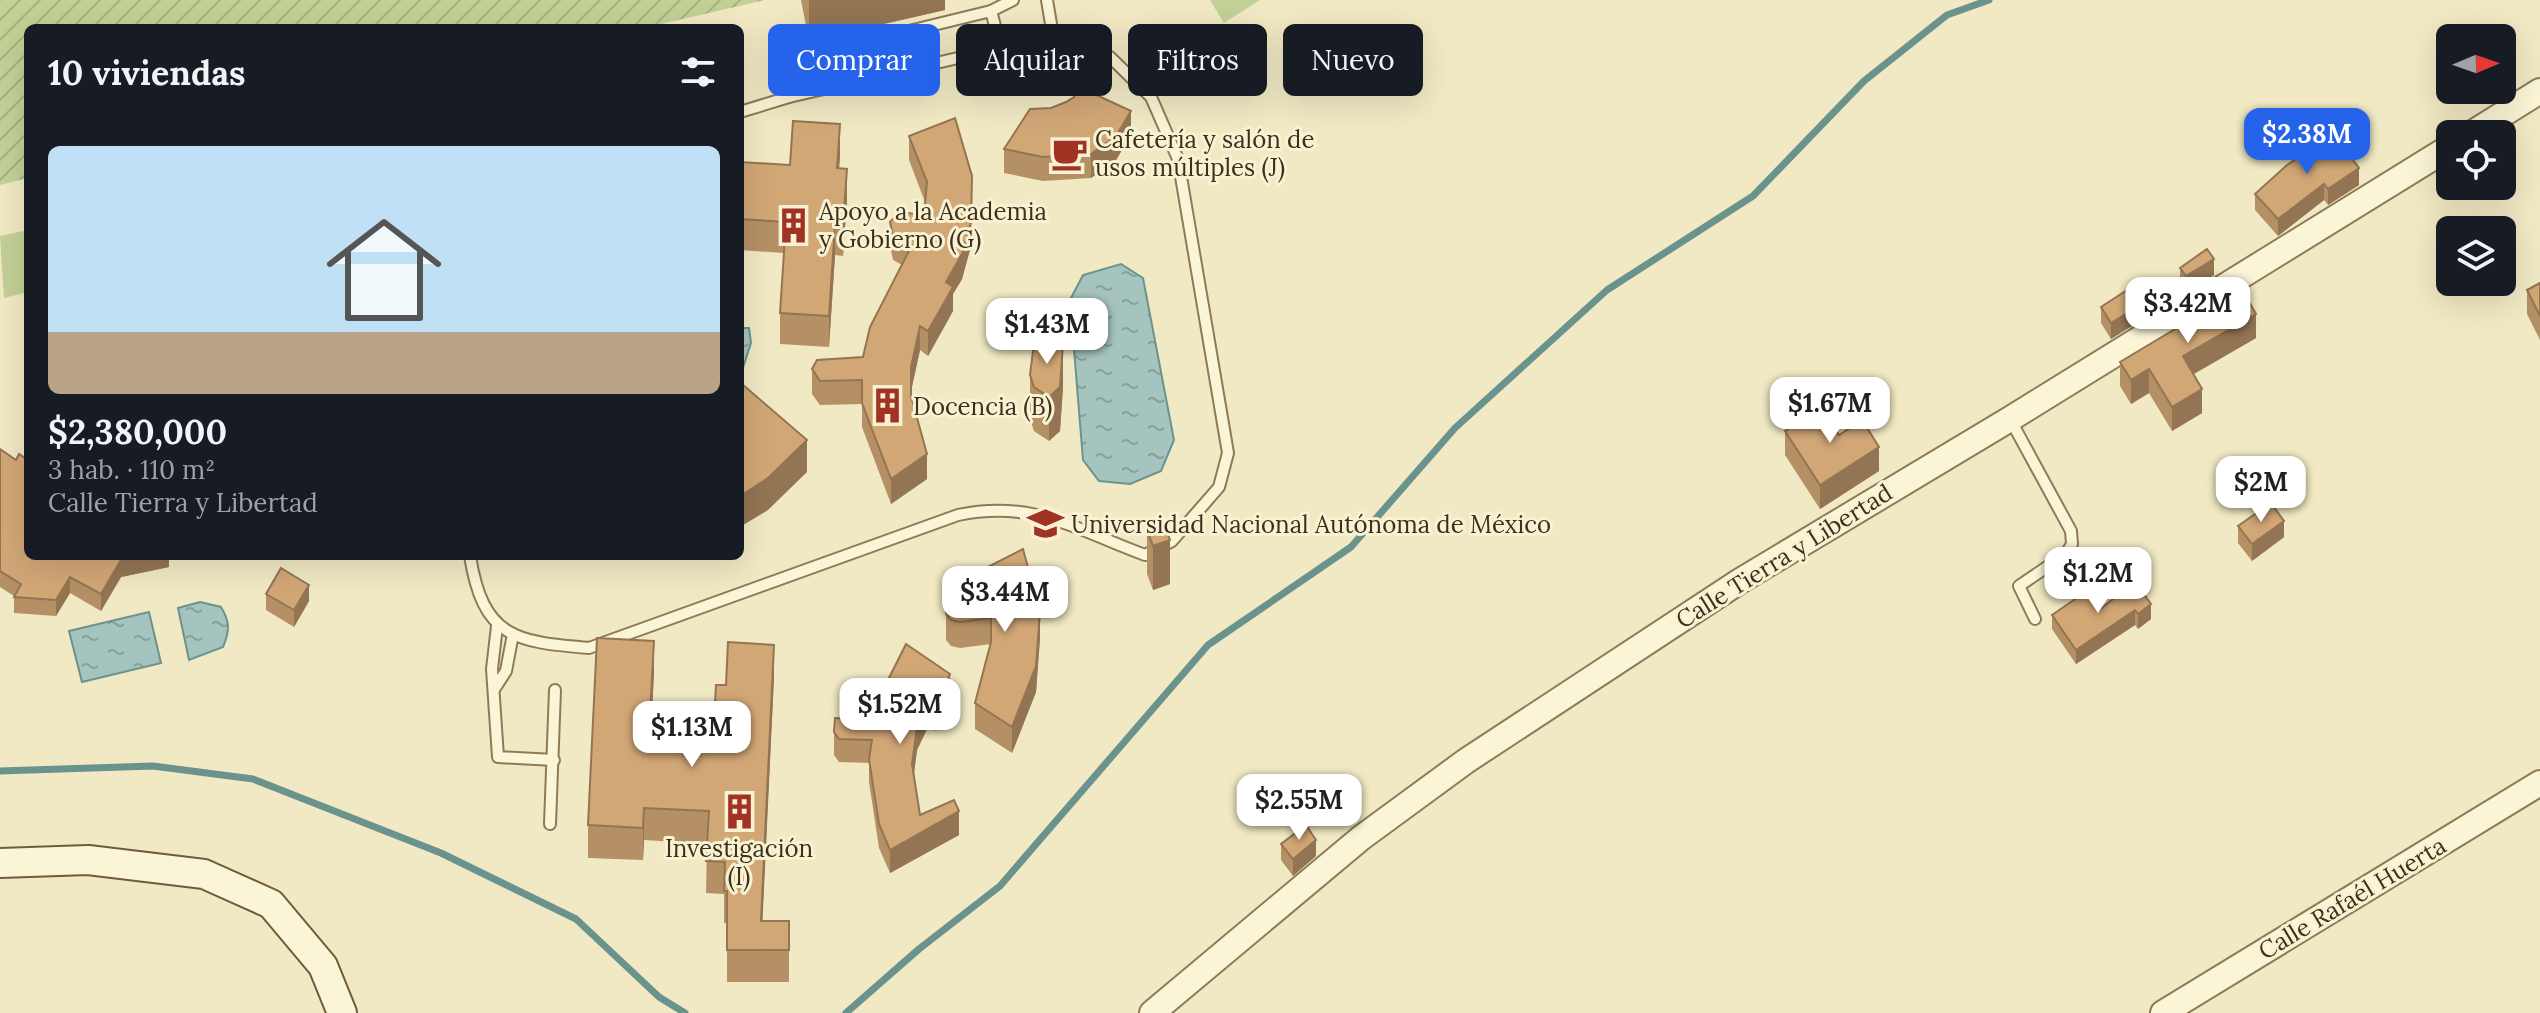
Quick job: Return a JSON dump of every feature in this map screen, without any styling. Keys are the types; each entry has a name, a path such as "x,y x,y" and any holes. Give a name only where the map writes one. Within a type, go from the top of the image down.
{"main road":[{"path":"0,863 88,860 204,874 271,904 323,966 331,1004"},
{"path":"0,877 88,873 147,878 199,888 259,912 307,968 331,1004"}],"street":[{"path":"2493,120 2540,91"},
{"name":"Calle Tierra y Libertad","path":"1152,1013 1361,838 1466,761 1740,581 2010,419 2436,156"},
{"name":"Calle Rafaél Huerta","path":"2163,1013 2540,783"}],"lane":[{"path":"789,97 785,73 788,64 798,58 991,11 1013,0"},
{"path":"1047,0 1051,24"},
{"path":"991,11 995,24"},
{"path":"744,111 789,97 956,58"},
{"path":"471,560 475,586 497,626 513,634 553,645 589,648 633,635 958,515 991,508 1051,516 1145,555 1172,541 1219,487 1228,453 1178,159 1151,97 1112,59"},
{"path":"2010,419 2071,531 2072,544 2066,554 2019,586 2035,619"},
{"path":"497,626 492,669 498,757 554,760"},
{"path":"495,688 506,671 513,634"},
{"path":"550,824 555,690"}],"green space":[{"path":"0,0 765,0 661,24 24,24 24,179 0,185"},
{"path":"1210,0 1260,0 1224,23"},
{"path":"24,231 24,293 4,298 0,236"}],"water":[{"path":"1121,264 1143,278 1174,440 1161,471 1130,484 1099,481 1083,460 1070,300 1083,275"},
{"path":"744,328 749,328 751,343 744,365"},
{"path":"200,602 221,607 228,626 227,636 223,647 189,660 178,608"},
{"path":"149,612 161,663 82,682 69,631"}],"building":[{"path":"1098,96 1131,111 1116,136 1091,154 1043,157 1004,149 1030,109 1051,108 1074,97"},
{"path":"955,118 972,176 971,222 962,254 946,282 953,287 928,331 920,326 911,367 911,396 927,454 891,479 862,403 862,380 820,381 812,369 817,360 863,357 870,327 912,245 893,236 890,222 900,212 924,215 927,182 909,136"},
{"name":"Apoyo a la Academia y Gobierno (G)","path":"793,121 840,124 837,168 847,169 843,224 835,224 829,316 780,313 786,222 744,219 744,162 790,165"},
{"path":"2334,134 2359,168 2328,189 2324,184 2278,219 2255,194 2287,165"},
{"path":"2207,249 2214,259 2186,276 2180,268"},
{"path":"2138,283 2148,300 2111,323 2101,307"},
{"path":"2540,283 2540,316 2527,290"},
{"path":"2239,285 2256,314 2183,356 2202,389 2172,407 2149,369 2131,380 2120,362 2185,323 2183,318"},
{"path":"1053,334 1063,343 1060,387 1049,397 1034,387 1030,375 1033,351"},
{"path":"744,386 807,440 768,478 744,493"},
{"path":"1821,408 1839,435 1862,420 1879,447 1820,485 1785,431"},
{"path":"0,449 16,460 19,454 24,457 24,560 121,560 101,594 70,577 56,600 14,597 21,584 0,571"},
{"path":"2271,503 2284,521 2252,544 2238,526"},
{"path":"1164,524 1170,540 1153,546 1147,530"},
{"path":"1023,549 1040,612 1036,666 1012,727 975,703 991,642 991,618 960,622 951,620 946,614 946,605 952,598 989,592 980,571"},
{"path":"281,568 309,585 294,610 266,594"},
{"path":"2135,582 2151,604 2138,614 2135,610 2076,650 2052,615 2087,591 2099,610"},
{"name":"Investigación (I)","path":"597,638 654,641 650,714 714,718 716,685 726,685 728,642 774,645 761,921 789,921 789,950 727,950 725,862 706,861 709,811 644,808 643,828 588,825"},
{"path":"906,644 950,674 936,707 928,704 917,727 912,764 920,815 954,800 959,811 890,850 879,824 869,759 872,740 839,739 834,732 835,718 874,720 884,688"},
{"path":"1306,825 1316,840 1293,859 1281,844"}],"waterway":[{"path":"846,1013 919,949 1000,886 1208,645 1351,547 1455,428 1607,290 1753,196 1864,81 1947,15 1989,0"},
{"path":"0,771 153,766 253,779 441,853 576,919 659,997 685,1013"}],"place":[{"name":"Cafetería y salón de usos múltiples (J)","path":"1069,153"},
{"name":"Apoyo a la Academia y Gobierno (G)","path":"793,225"},
{"name":"Docencia (B)","path":"887,406"},
{"name":"Universidad Nacional Autónoma de México","path":"1045,524"},
{"name":"Investigación (I)","path":"739,811"}]}
